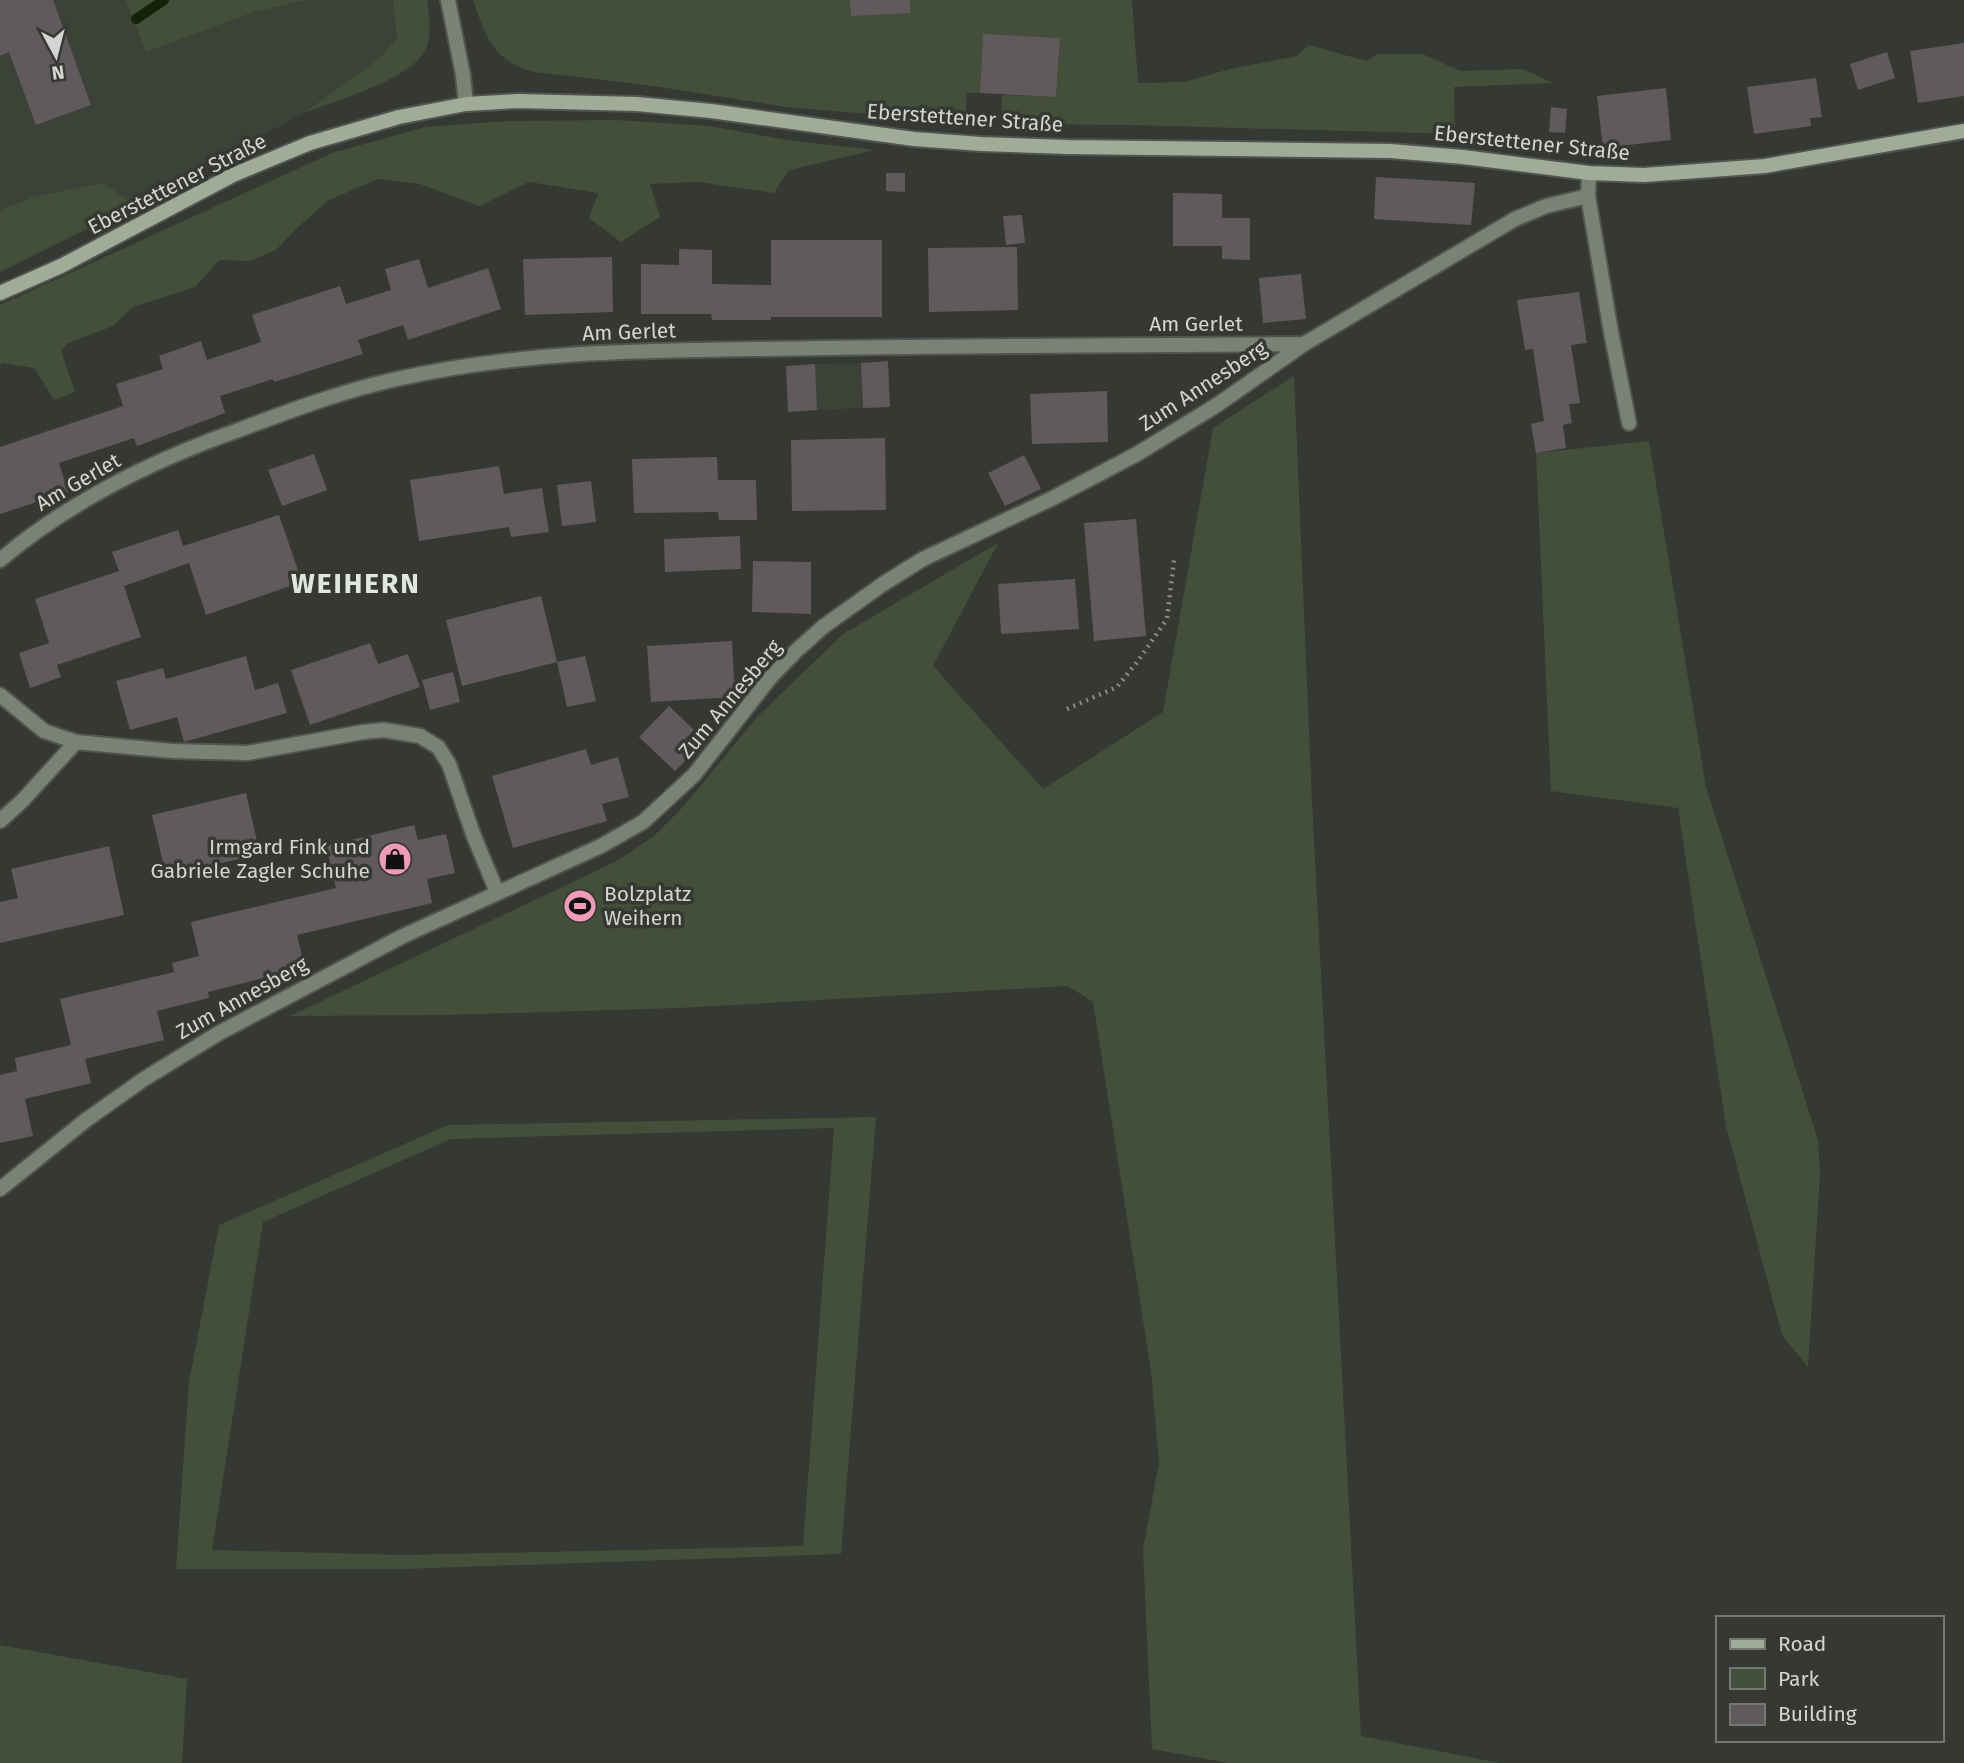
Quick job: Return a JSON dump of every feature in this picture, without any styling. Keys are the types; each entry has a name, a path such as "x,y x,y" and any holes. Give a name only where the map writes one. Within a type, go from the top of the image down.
{"main road":[{"name":"Eberstettener Straße","path":"0,293 61,266 233,175 310,143 399,117 466,104 518,101 637,104 711,111 914,139 981,144 1390,151 1589,173 1678,174 1755,167 1964,131"}],"street":[{"path":"448,0 466,104"},
{"path":"1589,173 1588,196 1629,423"},
{"name":"Zum Annesberg","path":"0,1189 96,1113 144,1079 219,1033 403,936 601,846 643,822 694,775 770,678 796,652 824,626 883,584 923,559 1053,498 1137,454 1217,405 1304,344 1515,219 1546,206 1588,196"},
{"name":"Am Gerlet","path":"0,560 64,512 93,494 174,453 356,389 451,369 560,356 640,352 1304,344"},
{"path":"0,695 44,730 76,742 172,751 248,753 363,732 384,730 420,736 438,747 449,764 472,834 497,892"},
{"path":"0,821 76,742"}],"path":[{"path":"1067,709 1117,687 1138,661 1167,619 1174,560"}],"shaded area":[{"path":"0,0 427,0 430,19 427,46 417,63 404,72 304,113 135,205 0,272"},
{"path":"861,363 863,408 817,410 815,364"}],"green space":[{"path":"126,0 306,0 254,12 146,52"},
{"path":"393,0 427,0 429,37 426,48 418,59 405,70 372,88 304,113 379,59 397,38"},
{"path":"473,0 1132,0 1138,83 1184,82 1230,69 1297,56 1309,45 1366,61 1378,54 1423,54 1460,71 1523,69 1553,83 1454,87 1455,134 1001,124 1002,95 1056,97 1060,38 983,35 980,93 967,93 965,122 786,107 647,85 534,72 509,61 493,46"},
{"path":"616,120 709,126 788,140 875,150 789,170 774,193 699,182 650,184 660,217 621,242 589,218 598,193 529,182 479,206 420,184 378,179 329,200 276,250 249,261 219,260 195,287 133,307 113,326 68,343 61,351 75,392 54,400 34,368 3,363 0,365 0,305 332,153 425,127 508,121"},
{"path":"103,183 135,205 0,272 0,210 34,197"},
{"path":"1294,376 1312,802 1361,1736 1500,1763 1228,1763 1152,1749 1143,1549 1159,1463 1151,1371 1093,1002 1068,986 679,1008 447,1015 290,1016 617,861 653,837 683,807 758,716 843,634 998,543 933,666 1043,789 1163,712 1213,428"},
{"path":"1649,441 1706,787 1818,1140 1820,1174 1808,1367 1782,1335 1726,1126 1678,808 1551,791 1536,453"},
{"path":"876,1117 841,1554 404,1569 176,1569 189,1382 219,1225 448,1125","holes":["834,1128 803,1546 404,1555 212,1550 263,1222 451,1139"]},
{"path":"0,1645 187,1679 182,1763 0,1763"}],"building":[{"path":"0,0 53,0 91,105 36,125 9,52 0,56"},
{"path":"850,0 910,0 910,13 851,16"},
{"path":"983,34 1060,38 1056,97 980,93"},
{"path":"1964,43 1964,96 1918,103 1910,51"},
{"path":"1887,52 1895,78 1858,90 1850,64"},
{"path":"1816,78 1822,117 1810,118 1811,126 1754,134 1747,87"},
{"path":"1666,88 1671,140 1603,148 1597,96"},
{"path":"1551,107 1567,109 1565,133 1549,132"},
{"path":"886,173 905,173 905,192 886,191"},
{"path":"1376,177 1475,183 1471,225 1374,219"},
{"path":"1173,193 1222,194 1222,218 1250,218 1250,260 1222,259 1222,246 1173,246"},
{"path":"1022,215 1025,243 1006,245 1003,216"},
{"path":"771,240 882,240 882,317 712,320 711,314 641,314 641,264 679,265 679,249 712,250 712,284 771,285"},
{"path":"1017,247 1018,310 929,312 928,248"},
{"path":"612,257 613,312 525,315 523,259"},
{"path":"419,259 428,288 488,268 501,309 408,340 403,325 358,340 363,354 220,396 225,413 137,446 134,438 59,463 68,492 0,514 0,447 123,406 116,384 163,369 159,356 201,341 207,360 261,342 252,315 340,286 346,304 391,290 385,269"},
{"path":"1301,274 1306,319 1263,323 1259,278"},
{"path":"1579,292 1587,343 1571,345 1580,403 1569,404 1572,423 1563,425 1566,448 1536,453 1531,424 1544,421 1533,349 1525,350 1517,300"},
{"path":"888,361 890,407 863,408 861,363"},
{"path":"815,364 817,410 788,412 786,366"},
{"path":"1107,391 1108,442 1032,444 1030,394"},
{"path":"885,438 886,510 792,511 791,440"},
{"path":"314,454 327,490 282,506 268,470"},
{"path":"1024,455 1041,489 1005,506 988,473"},
{"path":"717,457 718,480 756,480 757,520 719,520 718,512 634,513 632,459"},
{"path":"499,466 504,494 542,488 549,532 511,537 509,527 419,541 410,480"},
{"path":"591,481 596,522 562,526 557,485"},
{"path":"279,515 302,582 206,615 189,563 124,586 141,637 57,665 61,677 30,688 19,653 49,643 35,599 119,571 112,552 178,530 183,546"},
{"path":"1136,519 1146,636 1094,641 1084,523"},
{"path":"740,536 741,569 665,572 664,539"},
{"path":"753,561 811,562 811,614 752,612"},
{"path":"1075,579 1079,629 1001,634 998,584"},
{"path":"541,596 557,662 462,686 446,620"},
{"path":"732,641 735,697 651,702 647,646"},
{"path":"370,643 378,664 408,654 420,687 310,725 291,670"},
{"path":"246,656 255,690 278,683 287,713 184,742 177,717 130,730 116,681 163,668 166,679"},
{"path":"585,656 596,701 567,707 557,662"},
{"path":"453,672 460,702 430,710 422,680"},
{"path":"669,706 694,730 681,743 692,754 675,771 639,737"},
{"path":"586,749 591,765 618,757 629,797 602,804 607,821 513,848 492,776"},
{"path":"246,793 260,854 166,876 152,815"},
{"path":"414,825 418,840 446,834 455,873 427,879 432,903 297,935 305,968 208,992 209,998 157,1011 164,1040 85,1059 91,1083 25,1099 33,1136 0,1143 0,1075 17,1071 15,1058 71,1045 60,999 174,972 172,963 199,956 191,922 336,888 326,846"},
{"path":"109,846 124,915 0,943 0,902 18,898 11,869"}],"waterway":[{"path":"136,19 164,0"}],"place":[{"name":"Irmgard Fink und Gabriele Zagler Schuhe","path":"395,859"},
{"name":"Bolzplatz Weihern","path":"580,906"}],"district":[{"name":"WEIHERN","path":"356,583"}]}
